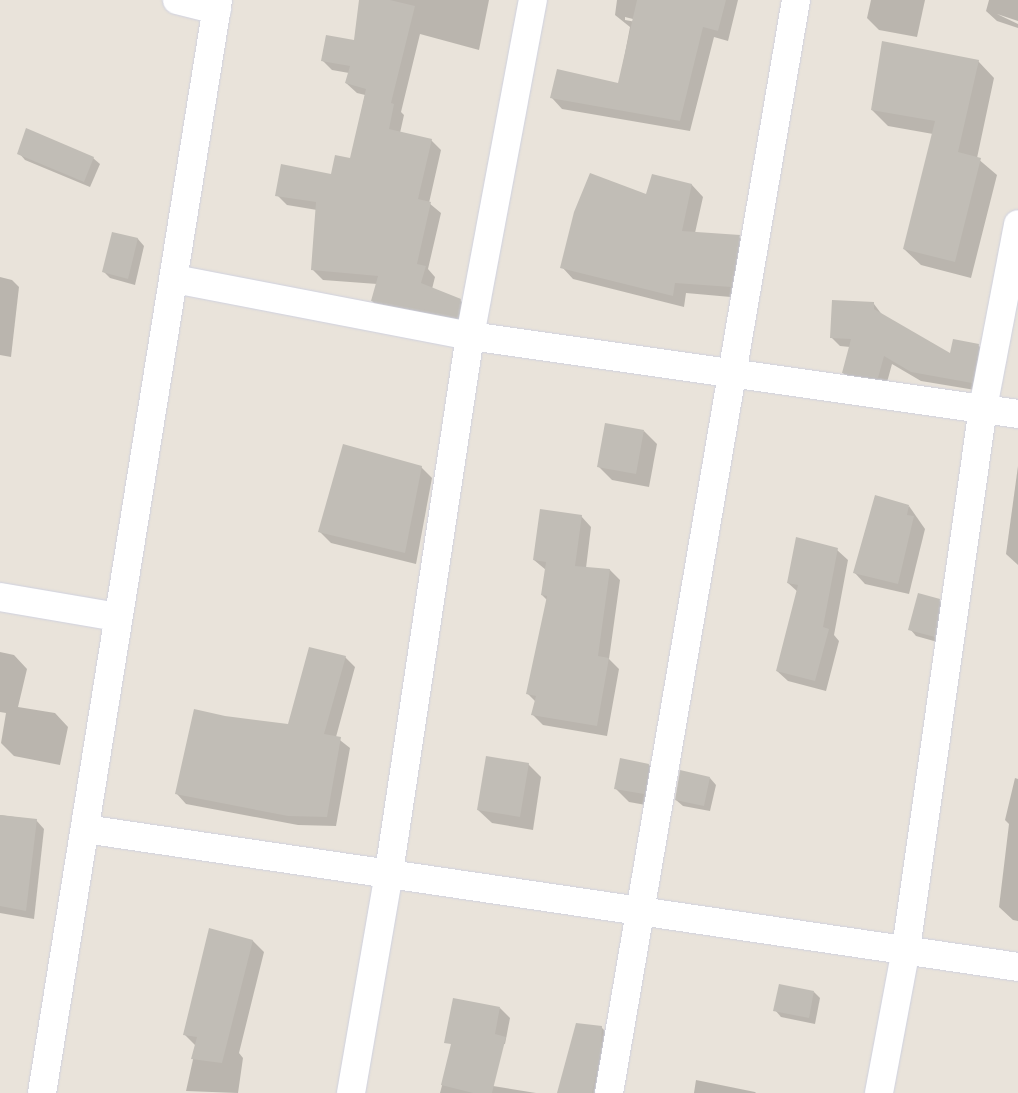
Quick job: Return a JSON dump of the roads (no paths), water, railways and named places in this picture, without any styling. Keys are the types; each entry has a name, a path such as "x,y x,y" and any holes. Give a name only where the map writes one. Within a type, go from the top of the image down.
{"street":[{"path":"42,1093 85,829 116,617 174,279 217,5 177,0"},
{"path":"351,1093 389,872 470,336 534,0"},
{"path":"609,1093 734,372 796,0"},
{"path":"879,1093 906,949 983,408 1018,224"},
{"path":"174,279 470,336 734,372 1018,414"},
{"path":"0,597 116,617"},
{"path":"85,829 389,872 640,912 906,949 1018,967"}]}
